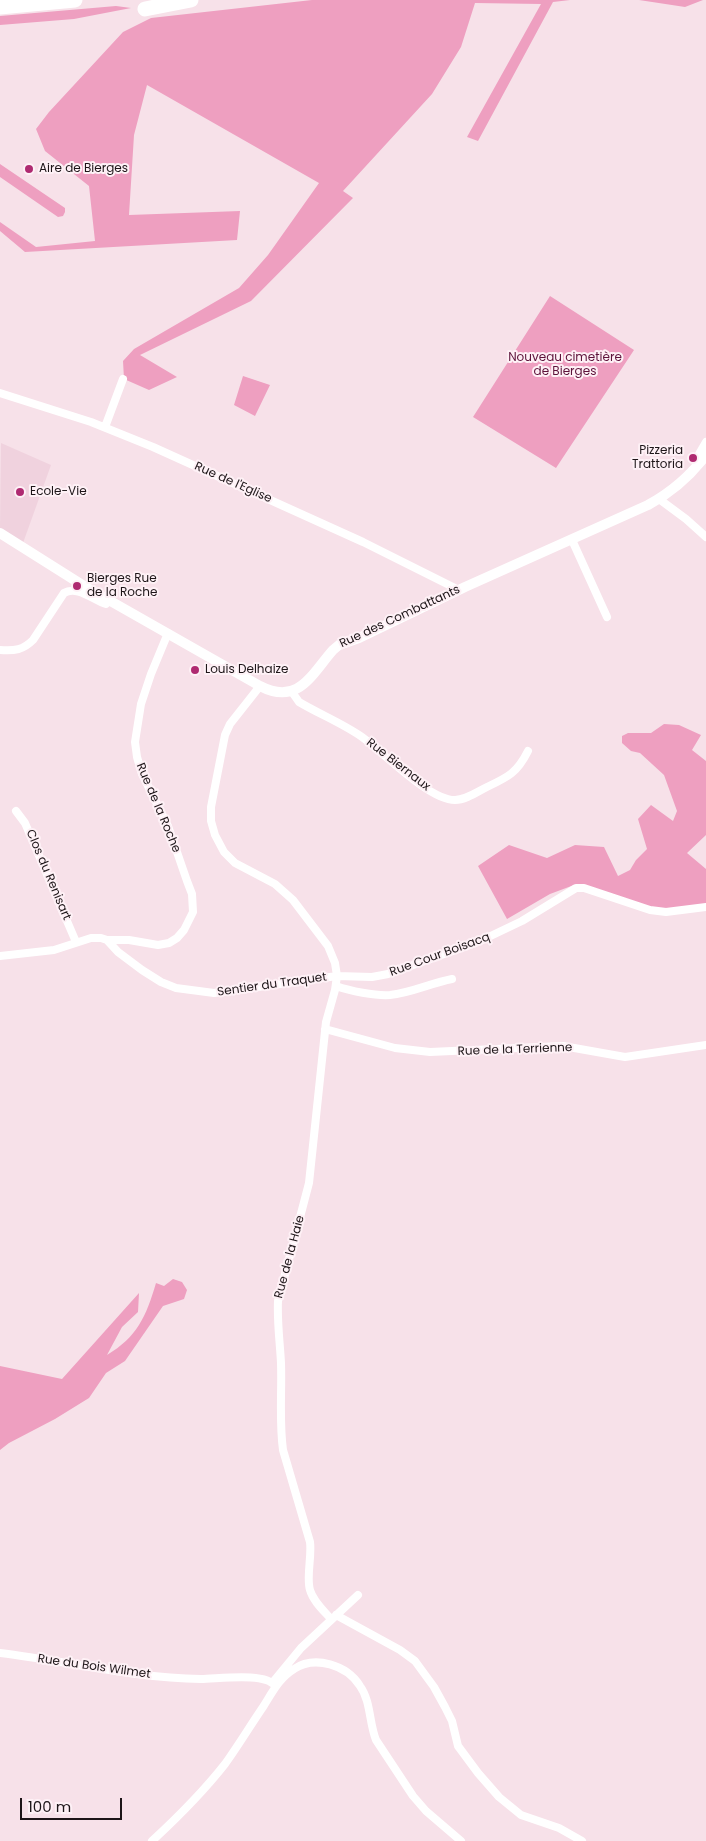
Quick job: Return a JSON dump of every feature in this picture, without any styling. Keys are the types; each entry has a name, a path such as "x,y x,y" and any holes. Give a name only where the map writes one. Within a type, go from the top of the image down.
{"highway":[{"path":"0,7 75,0"},
{"path":"145,10 191,0"}],"street":[{"path":"105,427 122,379"},
{"name":"Rue de l'Eglise","path":"0,393 105,427 162,451 363,542 460,590"},
{"path":"704,458 699,454 706,442"},
{"name":"Rue des Combattants","path":"292,692 299,688 332,650 339,645 360,638 659,499 704,458"},
{"path":"659,499 686,519 706,538"},
{"path":"0,533 84,586 260,686 273,692 292,692"},
{"path":"572,540 607,616"},
{"path":"0,650 13,651 27,646 68,591 78,591 106,604 110,600"},
{"name":"Rue de la Roche","path":"107,940 129,940 158,945 169,943 184,930 193,912 192,894 168,826 142,774 135,742 141,704 168,633"},
{"path":"260,686 230,724 225,735 211,807 212,828 220,846 230,859 240,867 280,888 293,900 328,946 335,963 337,976"},
{"name":"Rue Biernaux","path":"292,692 299,702 366,740 426,789 452,800 461,799 473,794 514,773 528,751"},
{"name":"Clos du Renisart","path":"16,811 25,823 76,942"},
{"name":"Rue Cour Boisacq","path":"337,976 365,978 379,976 462,949 522,921 576,888 584,888 650,910 666,912 706,907"},
{"path":"0,956 60,948 91,938 107,940"},
{"name":"Sentier du Traquet","path":"107,940 118,952 161,982 176,988 192,991 214,993 337,976"},
{"name":"Rue de la Haie","path":"334,1617 312,1596 310,1589 312,1554 310,1542 283,1450 281,1435 281,1363 277,1310 309,1183 326,1018 336,986 337,976"},
{"path":"336,986 389,995 409,992 436,982 452,979"},
{"name":"Rue de la Terrienne","path":"325,1029 395,1048 430,1052 563,1046 626,1057 706,1045"},
{"path":"152,1841 181,1814 224,1765 274,1684 298,1652 358,1595"},
{"path":"334,1617 400,1650 415,1660 434,1686 445,1707 452,1721 458,1746 482,1778 521,1815 558,1828 582,1841"},
{"name":"Rue du Bois Wilmet","path":"0,1653 126,1674 199,1679 262,1678 274,1684"},
{"path":"274,1684 294,1668 312,1663 334,1665 348,1672 362,1687 376,1740 413,1796 426,1811 461,1841"}],"shaded area":[{"name":"Ecole-Vie","path":"1,443 51,465 23,543 0,529"}],"green space":[{"path":"312,0 570,0 553,2 478,141 467,137 541,4 475,3 461,47 432,94 343,191 353,198 251,301 140,355 177,377 149,390 124,379 123,361 134,349 239,288 268,255 319,183 147,85 134,135 129,215 240,211 237,240 25,252 0,231 0,222 36,247 95,241 89,186 45,151 36,129 49,112 123,32 151,18"},
{"path":"639,0 703,0 685,7"},
{"path":"116,6 131,8 74,19 0,25 0,16"},
{"path":"0,164 65,208 63,216 58,217 0,177"},
{"name":"Nouveau cimetière de Bierges","path":"550,296 634,350 556,468 473,417"},
{"path":"243,376 270,385 255,416 234,405"},
{"path":"664,724 679,725 701,735 692,750 706,761 706,835 687,853 706,869 706,907 670,911 631,905 574,885 550,894 507,919 478,866 509,845 547,858 575,845 604,847 618,876 630,870 636,860 647,849 638,819 651,805 673,821 677,811 664,775 640,753 631,751 622,743 622,736 628,733 651,733"},
{"path":"173,1279 182,1282 187,1290 184,1299 163,1306 125,1361 106,1373 89,1398 55,1419 9,1443 0,1450 0,1366 62,1379 139,1293 138,1312 122,1327 107,1355 126,1341 144,1316 156,1283 164,1286"}],"place":[{"name":"Aire de Bierges","path":"29,169"},
{"name":"Pizzeria Trattoria","path":"693,458"},
{"name":"Ecole-Vie","path":"20,492"},
{"name":"Bierges Rue de la Roche","path":"77,586"},
{"name":"Louis Delhaize","path":"195,670"}]}
